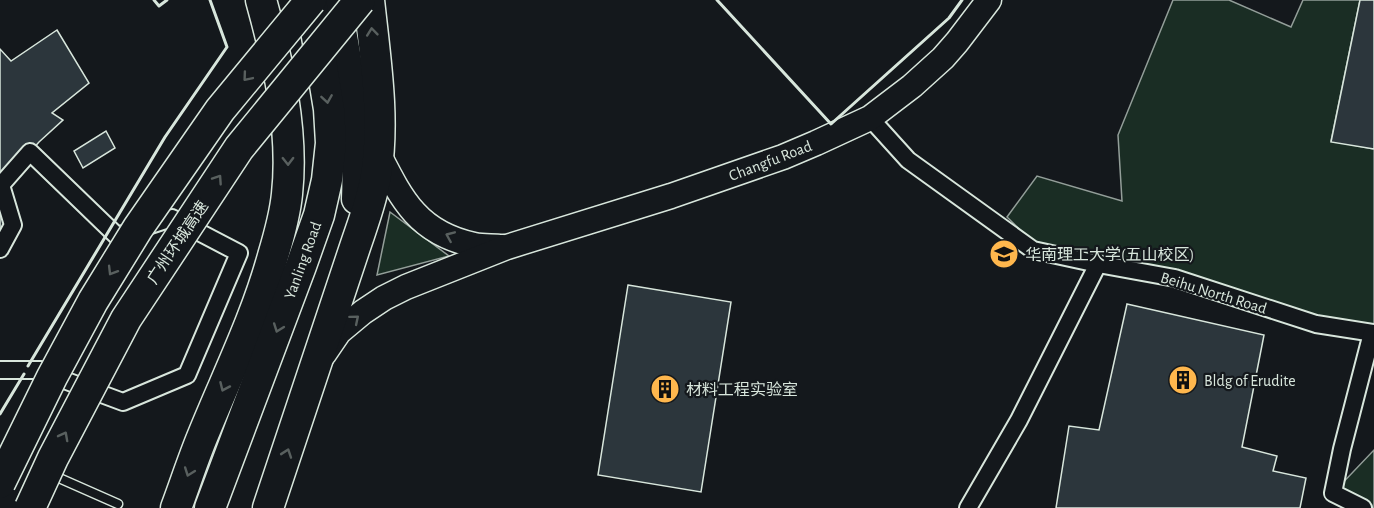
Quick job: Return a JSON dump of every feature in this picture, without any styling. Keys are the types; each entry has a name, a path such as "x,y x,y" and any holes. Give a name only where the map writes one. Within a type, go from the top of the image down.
{"highway":[{"path":"176,508 202,436 254,313 282,227 288,183 287,134 277,70 261,0"},
{"name":"广州环城高速","path":"23,499 51,377 93,301 138,228 220,110 311,0"},
{"name":"Yanling Road","path":"210,508 304,255 327,180 330,143 328,109 311,0"},
{"path":"335,0 356,149 358,183 355,247"},
{"name":"广州环城高速","path":"23,499 53,458 126,319 239,148 360,0"},
{"path":"268,508 355,247 376,176 379,117 369,0"}],"street":[{"name":"Changfu Road","path":"317,363 339,332 363,312 406,287 507,247 753,168 870,118 912,86 943,58 990,0"},
{"name":"Beihu North Road","path":"870,118 908,160 1033,250 1175,278 1316,324 1373,333 1331,500 1363,508"},
{"path":"0,249 13,225 1,185 30,152 117,236 172,218 239,253 188,375 123,402 40,370 0,370"},
{"name":"Changfu Road","path":"378,153 395,187 424,223 448,236 475,245 507,247"},
{"path":"968,508 1018,420 1098,264"}],"lane":[{"path":"36,468 118,504"}],"green space":[{"path":"1173,0 1229,0 1291,27 1303,0 1360,0 1331,141 1374,149 1374,333 1043,252 1007,217 1037,176 1122,201 1118,135"},
{"path":"390,212 449,256 377,275"},
{"path":"1374,450 1374,508 1363,508 1333,493"}],"building":[{"path":"1360,0 1374,0 1374,149 1331,142"},
{"path":"57,30 89,83 52,113 63,120 39,142 1,185 13,225 0,249 0,49 11,61"},
{"path":"106,131 115,148 83,168 74,151"},
{"name":"材料工程实验室","path":"628,285 731,302 701,492 598,475"},
{"name":"Bldg of Erudite","path":"1127,304 1264,335 1242,447 1277,456 1273,471 1306,478 1300,508 1056,508 1069,426 1099,430"}],"wall":[{"path":"154,0 159,6 167,0"},
{"path":"28,366 165,137 227,47 210,0"},
{"path":"717,0 831,124 949,18 962,0"},
{"path":"0,414 24,374"}],"place":[{"name":"华南理工大学(五山校区)","path":"1004,254"},
{"name":"Bldg of Erudite","path":"1183,380"},
{"name":"材料工程实验室","path":"665,389"}]}
